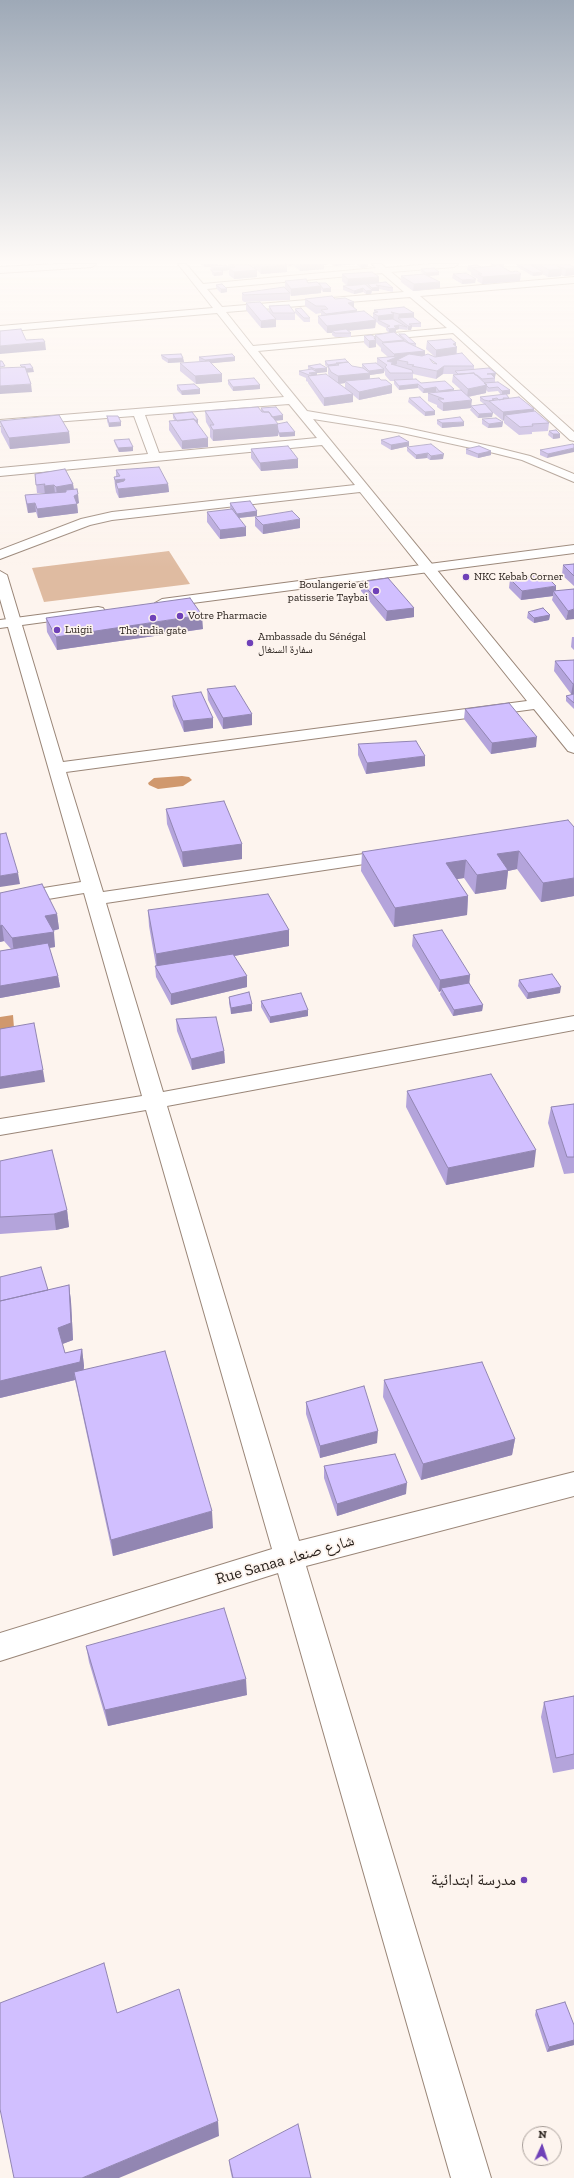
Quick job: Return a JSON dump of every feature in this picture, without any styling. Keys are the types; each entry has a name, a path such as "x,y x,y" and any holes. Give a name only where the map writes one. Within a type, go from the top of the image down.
{"street":[{"path":"265,366 362,488 429,568 574,748"},
{"path":"494,366 574,438"},
{"path":"0,423 293,400"},
{"path":"139,413 155,457"},
{"path":"304,414 402,430 494,450 526,458 574,478"},
{"path":"0,472 326,441"},
{"path":"0,555 86,522 106,517 362,488"},
{"path":"147,605 574,549"},
{"path":"0,576 7,623 57,768 470,2178"},
{"path":"7,623 108,610"},
{"path":"57,768 538,704"},
{"path":"555,725 574,723"},
{"path":"0,900 93,893 409,852"},
{"path":"0,1127 155,1101 574,1023"},
{"name":"Rue Sanaa شارع صنعاء","path":"0,1647 289,1557 574,1484"}],"shaded area":[{"path":"169,551 190,584 44,602 32,568"},
{"path":"189,777 192,780 183,786 158,789 149,785 148,783 154,778"},
{"path":"13,1015 14,1028 0,1030 0,1017"}],"building":[{"path":"21,366 31,366 33,368 26,369 25,367"},
{"path":"183,366 214,366 222,374 195,376"},
{"path":"308,366 323,366 327,368 315,369"},
{"path":"328,366 352,366 363,368 370,373 338,376 331,372"},
{"path":"364,366 380,366 384,369 369,371"},
{"path":"397,366 412,370 413,373 390,373 385,367"},
{"path":"412,366 474,366 474,366 444,366 437,371"},
{"path":"25,367 31,384 0,386 0,368"},
{"path":"489,368 496,373 487,374 491,374 495,378 482,379 474,373 458,374 455,371"},
{"path":"312,369 317,372 309,373 313,375 299,371"},
{"path":"474,373 487,385 468,389 453,375"},
{"path":"326,374 353,394 324,398 308,376"},
{"path":"254,378 260,385 233,387 228,380"},
{"path":"379,378 381,380 386,380 392,385 359,392 345,381"},
{"path":"416,379 421,383 445,381 454,389 439,391 436,387 424,389 418,384 399,386 394,380"},
{"path":"498,382 510,390 502,391 498,387 489,388 484,383"},
{"path":"194,384 200,389 181,391 177,385"},
{"path":"461,390 472,400 443,403 438,399 444,399 428,393"},
{"path":"506,394 509,398 499,400 497,398 489,401 480,397"},
{"path":"420,397 435,411 425,412 409,398"},
{"path":"519,397 534,409 503,412 489,401"},
{"path":"485,404 493,413 479,414 471,406"},
{"path":"258,407 262,412 269,412 278,424 213,430 210,425 214,425 205,411"},
{"path":"276,407 283,415 272,417 269,412 264,412 261,408"},
{"path":"535,411 549,423 532,424 533,426 520,427 505,415"},
{"path":"192,412 198,420 177,421 173,414"},
{"path":"59,415 69,432 9,438 0,421"},
{"path":"107,416 118,416 121,422 109,423"},
{"path":"460,417 464,422 442,423 437,420"},
{"path":"496,418 503,422 489,424 482,419"},
{"path":"194,419 208,438 182,441 169,421"},
{"path":"287,422 295,432 279,433 277,424"},
{"path":"556,430 560,434 553,434 549,431"},
{"path":"399,436 409,442 391,445 381,440"},
{"path":"129,439 133,447 118,448 114,440"},
{"path":"431,444 444,454 431,456 428,453 416,455 407,447"},
{"path":"573,444 574,448 548,454 540,450"},
{"path":"288,446 298,459 260,463 251,449"},
{"path":"479,446 491,451 478,454 466,449"},
{"path":"159,467 168,484 118,489 116,483 124,481 125,479 115,480 114,477 120,476 116,470"},
{"path":"65,469 73,484 56,487 54,485 44,486 45,484 36,485 35,474"},
{"path":"77,489 78,494 74,496 77,504 37,509 35,503 27,504 25,495 66,492 66,490"},
{"path":"250,501 257,511 237,514 230,503"},
{"path":"232,509 246,527 220,530 207,512"},
{"path":"292,511 300,519 263,525 255,517"},
{"path":"574,564 574,576 563,565"},
{"path":"544,574 556,586 522,591 510,579"},
{"path":"388,578 414,608 387,611 361,582"},
{"path":"574,589 574,609 568,611 553,591"},
{"path":"190,598 202,615 56,637 46,618"},
{"path":"543,608 550,615 534,618 528,612"},
{"path":"574,660 574,684 573,684 555,661"},
{"path":"235,686 252,714 223,718 207,689"},
{"path":"201,692 213,718 183,721 172,696"},
{"path":"574,694 574,703 566,696"},
{"path":"509,703 537,737 492,743 465,709"},
{"path":"416,741 425,756 367,763 358,744"},
{"path":"224,801 242,844 182,852 166,809"},
{"path":"568,820 574,827 574,878 543,883 519,851 497,854 508,870 477,875 466,860 446,863 468,896 395,908 362,852"},
{"path":"6,833 18,873 0,876 0,834"},
{"path":"42,884 57,914 45,916 54,932 12,938 2,925 0,926 0,893"},
{"path":"268,894 289,930 156,954 148,910"},
{"path":"442,930 470,975 440,980 413,935"},
{"path":"48,943 58,976 0,986 0,951"},
{"path":"233,954 247,976 171,994 155,966"},
{"path":"552,974 561,987 528,993 519,980"},
{"path":"469,983 483,1005 454,1010 441,988"},
{"path":"249,992 252,1004 231,1008 229,997"},
{"path":"301,993 308,1010 270,1017 261,1001"},
{"path":"216,1017 224,1051 191,1059 176,1019"},
{"path":"34,1023 43,1070 0,1077 0,1029"},
{"path":"491,1074 536,1150 448,1168 407,1091"},
{"path":"574,1104 574,1157 567,1157 551,1107"},
{"path":"52,1150 67,1210 54,1214 0,1217 0,1161"},
{"path":"41,1267 48,1290 0,1301 0,1277"},
{"path":"69,1285 71,1323 58,1328 65,1353 82,1349 80,1362 0,1381 0,1301"},
{"path":"165,1351 212,1511 111,1540 74,1372"},
{"path":"482,1362 515,1439 423,1464 384,1380"},
{"path":"364,1386 378,1431 320,1446 306,1402"},
{"path":"395,1454 407,1483 337,1504 324,1466"},
{"path":"224,1608 246,1679 105,1710 86,1646"},
{"path":"574,1696 574,1754 556,1758 544,1702"},
{"path":"104,1963 117,2013 179,1989 218,2121 82,2178 14,2178 0,2109 0,2003"},
{"path":"565,2002 574,2025 574,2040 549,2047 536,2010"},
{"path":"298,2124 311,2178 233,2178 229,2160"}],"place":[{"name":"NKC Kebab Corner","path":"466,577"},
{"name":"Boulangerie et patisserie Taybai","path":"376,591"},
{"name":"Votre Pharmacie","path":"180,616"},
{"name":"The india gate","path":"153,618"},
{"name":"Luigii","path":"57,630"},
{"name":"Ambassade du Sénégal سفارة السنغال","path":"250,643"},
{"name":"مدرسة ابتدائية","path":"524,1880"}]}
